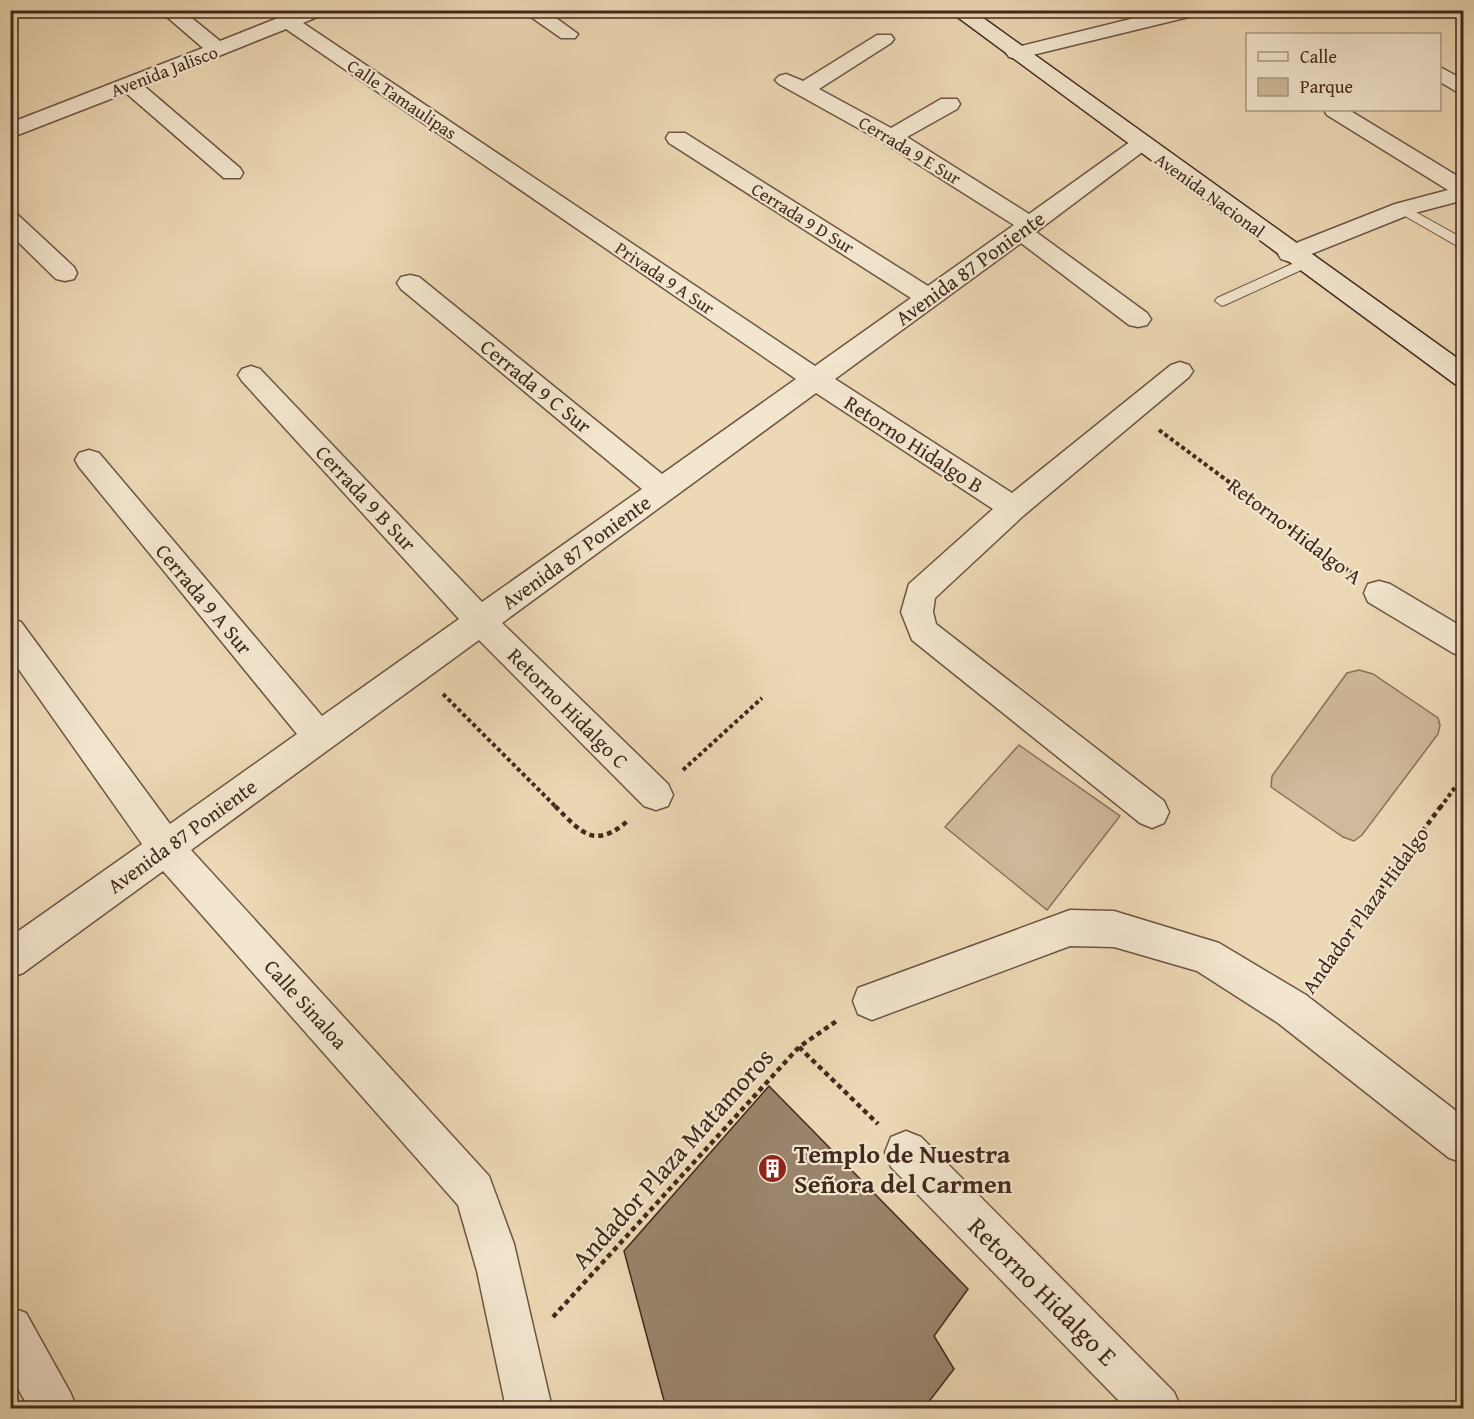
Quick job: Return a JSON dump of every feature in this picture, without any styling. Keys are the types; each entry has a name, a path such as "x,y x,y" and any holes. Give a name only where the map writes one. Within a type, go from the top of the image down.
{"street":[{"path":"169,10 218,50"},
{"name":"Avenida Jalisco","path":"10,131 317,10"},
{"path":"531,10 568,34"},
{"name":"Avenida Nacional","path":"958,10 1464,377"},
{"path":"1016,52 1194,10"},
{"name":"Calle Tamaulipas","path":"288,22 515,176"},
{"name":"Cerrada 9 E Sur","path":"884,39 794,85 891,137 1026,228"},
{"path":"1441,74 1464,90"},
{"path":"129,84 232,173"},
{"path":"891,137 949,104"},
{"path":"1337,111 1464,191"},
{"name":"Cerrada 9 D Sur","path":"677,138 929,297"},
{"name":"Avenida 87 Poniente","path":"10,960 1142,144"},
{"name":"Privada 9 A Sur","path":"515,176 815,379"},
{"path":"1298,258 1403,209 1464,191"},
{"path":"10,220 64,273"},
{"path":"1026,228 1138,319"},
{"name":"Cerrada 9 C Sur","path":"410,283 662,490"},
{"path":"1152,812 923,631 917,612 920,593 1014,508 1180,371"},
{"name":"Cerrada 9 B Sur","path":"251,375 480,621"},
{"name":"Retorno Hidalgo B","path":"815,379 1014,508"},
{"name":"Cerrada 9 A Sur","path":"89,460 320,737"},
{"name":"Retorno Hidalgo A","path":"1379,593 1464,644"},
{"name":"Retorno Hidalgo C","path":"480,621 656,795"},
{"name":"Calle Sinaloa","path":"10,631 166,848 474,1191 489,1225 515,1359 529,1408"},
{"name":"Andador Plaza Hidalgo","path":"872,1001 1070,928 1114,928 1206,956 1292,1009"},
{"path":"1292,1009 1464,1143"},
{"name":"Retorno Hidalgo E","path":"906,1152 1158,1408"},
{"path":"10,1329 54,1408"}],"lane":[{"path":"1403,209 1464,246"},
{"path":"1222,301 1298,258"}],"path":[{"name":"Retorno Hidalgo A","path":"1132,410 1379,593"},
{"path":"442,693 582,834 597,838 611,837 762,698"},
{"name":"Andador Plaza Hidalgo","path":"1292,1009 1464,775"},
{"name":"Andador Plaza Matamoros","path":"515,1359 799,1047 832,1023 872,1001"},
{"path":"799,1047 906,1152"}],"green space":[{"path":"1359,670 1373,674 1438,718 1440,725 1438,734 1362,835 1354,841 1343,837 1271,787 1272,776 1347,673"},
{"path":"1019,745 1120,816 1047,910 945,827"}],"building":[{"name":"Templo de Nuestra Señora del Carmen","path":"769,1086 968,1289 934,1336 954,1369 924,1408 666,1408 624,1251"}],"place":[{"name":"Templo de Nuestra Señora del Carmen","path":"773,1168"}]}
